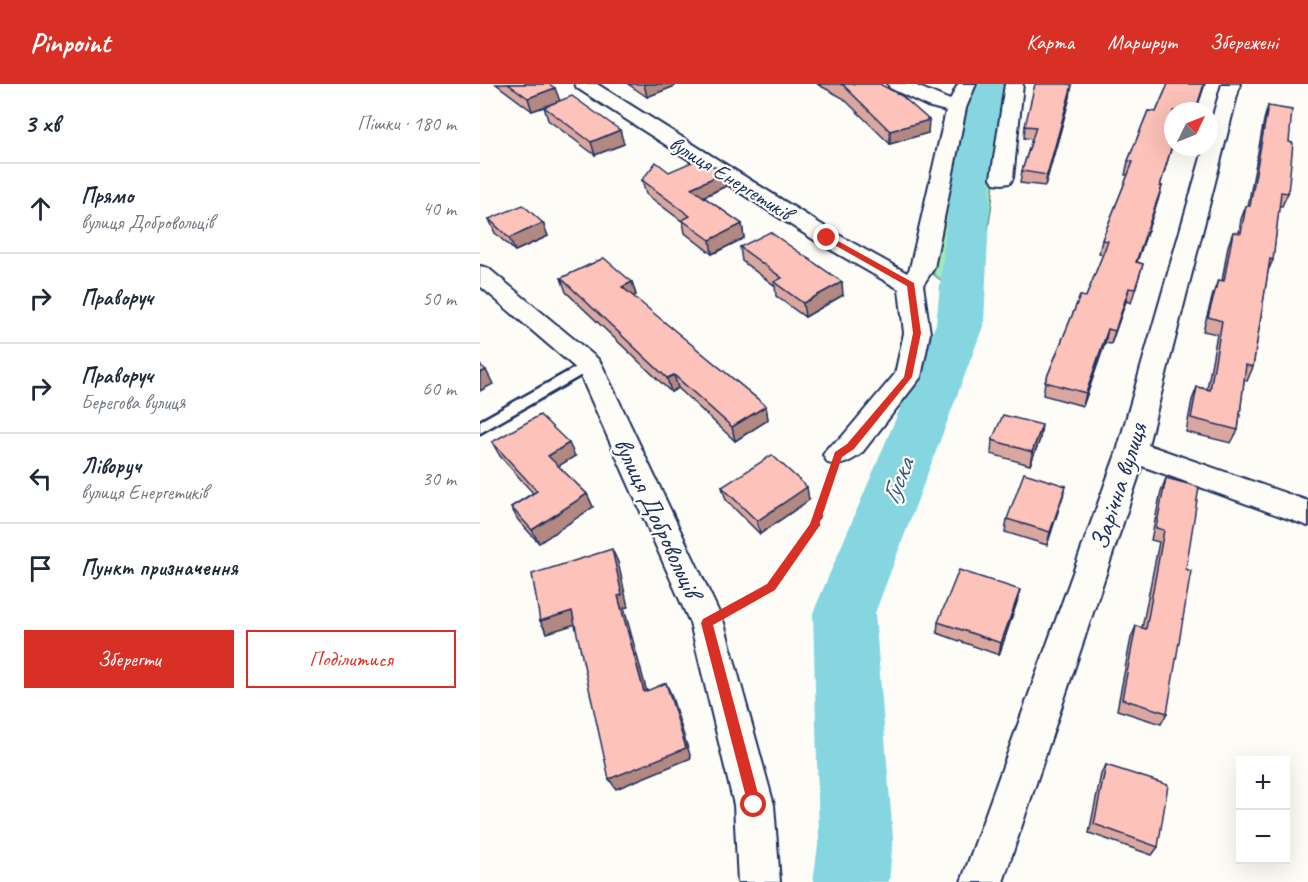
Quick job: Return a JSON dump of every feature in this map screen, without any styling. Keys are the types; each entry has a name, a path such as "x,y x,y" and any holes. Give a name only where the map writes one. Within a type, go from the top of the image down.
{"street":[{"name":"вулиця Енергетиків","path":"584,84 827,238 911,285"},
{"path":"897,84 933,102 956,108"},
{"path":"838,455 851,446 908,377 917,333 911,285 922,268 956,108 967,84"},
{"path":"1002,178 1014,84"},
{"name":"Зарічна вулиця","path":"982,882 1132,451 1232,84"},
{"name":"вулиця Добровольців","path":"480,273 589,365 707,623 754,805 759,882"},
{"path":"1132,451 1308,514"}],"lane":[{"path":"480,428 589,365"}],"path":[{"path":"707,623 771,587 815,525 838,455"}],"green space":[{"path":"976,84 1003,84 992,202 977,308 933,274 967,104"}],"building":[{"path":"508,84 549,84 555,88 528,98"},
{"path":"840,84 880,84 902,96 929,120 890,131"},
{"path":"1035,84 1072,85 1047,175 1022,171 1036,127 1025,126"},
{"path":"1168,84 1204,84 1198,102 1164,102 1164,156 1169,156 1160,186 1162,186 1136,262 1143,264 1135,289 1129,288 1115,331 1108,329 1086,393 1045,382 1080,296 1086,297 1108,241 1102,240 1133,162 1128,161 1148,111 1156,112"},
{"path":"572,96 620,130 591,142 544,107"},
{"path":"1268,106 1292,110 1289,142 1293,143 1288,193 1281,192 1273,260 1270,259 1253,367 1246,365 1238,430 1191,418 1197,387 1210,390 1222,321 1208,317 1218,280 1224,281 1233,232 1241,233 1246,206 1250,206"},
{"path":"701,158 724,173 691,188 742,224 710,240 682,220 690,216 642,180 656,162 669,172"},
{"path":"523,205 543,223 509,238 489,219"},
{"path":"770,232 842,282 803,303 774,282 782,278 740,247"},
{"path":"604,258 632,282 622,287 766,406 732,427 674,375 667,378 561,278"},
{"path":"480,365 486,370 480,373"},
{"path":"540,415 569,443 548,456 587,494 532,530 511,507 537,491 492,442"},
{"path":"1003,415 1042,425 1032,452 992,440"},
{"path":"772,455 807,487 757,521 722,487"},
{"path":"1024,473 1066,486 1050,532 1007,519"},
{"path":"1166,478 1199,487 1186,569 1191,571 1167,713 1122,699 1136,626 1146,629 1164,530 1156,528"},
{"path":"612,549 622,595 618,596 644,692 666,683 686,748 609,779 572,611 540,621 532,574"},
{"path":"959,570 1020,590 1001,643 938,622"},
{"path":"1106,765 1168,785 1158,847 1094,824"}],"waterway":[{"name":"Гуска","path":"851,882 856,838 844,613 960,324 973,151 987,103 987,84"}],"route":[{"path":"754,805 707,623 771,587 815,525 838,455 851,446 908,377 917,333 911,285 827,238"}]}
